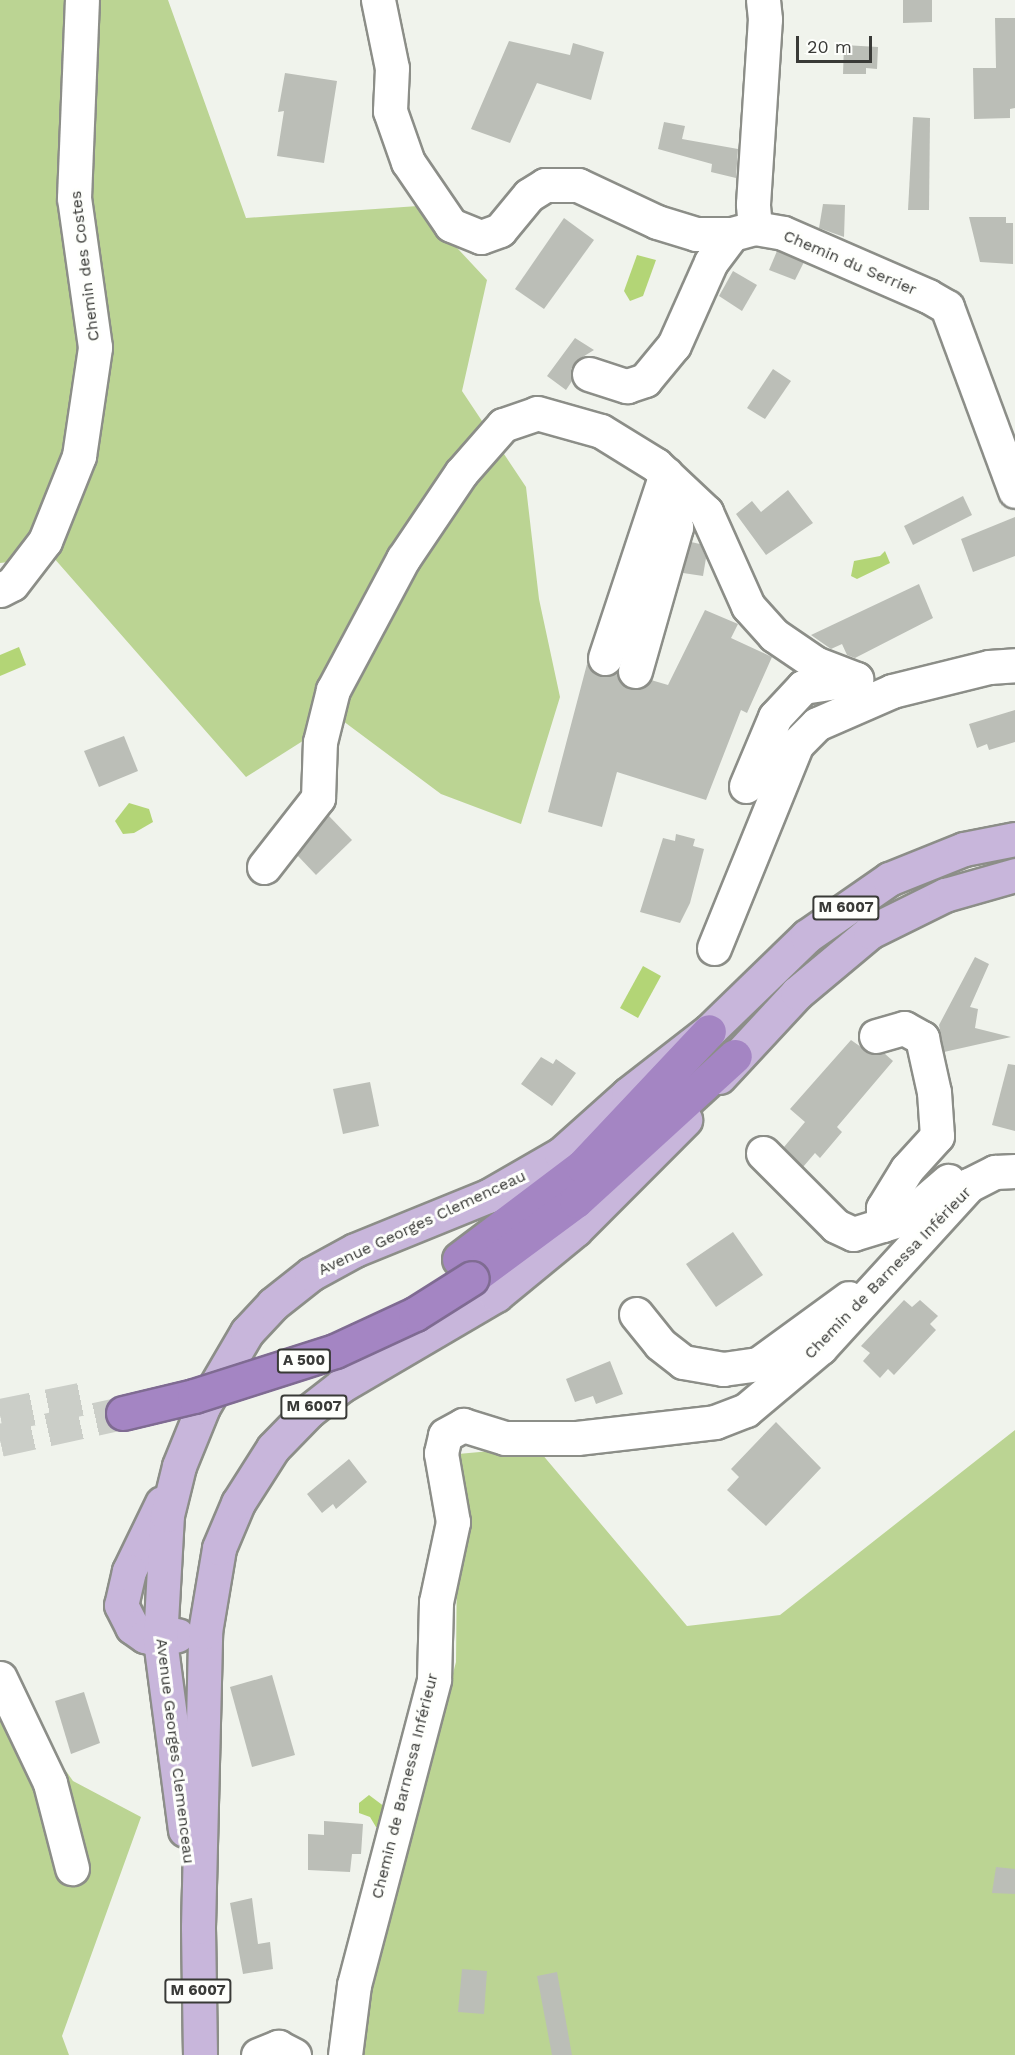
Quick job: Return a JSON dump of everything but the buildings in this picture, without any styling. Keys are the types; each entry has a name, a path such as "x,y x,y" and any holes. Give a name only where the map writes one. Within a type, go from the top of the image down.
{"highway":[{"name":"A 500","path":"120,1402 194,1396 335,1351 415,1314 582,1166 708,1031"},
{"name":"A 500","path":"465,1268 576,1201 735,1056"}],"main road":[{"name":"Avenue Georges Clemenceau","path":"198,1927 160,1640 167,1515 180,1466 225,1366 247,1332 273,1304 311,1274 355,1250 488,1196 561,1155 628,1094 708,1031 807,936 889,879 964,849 1015,839"},
{"name":"Avenue Georges Clemenceau","path":"200,2055 198,1927 205,1632 210,1584 219,1548 238,1503 259,1466 289,1430 341,1386 496,1295 555,1247 684,1122 735,1056 835,957 870,932 945,895 1015,875"},
{"name":"M 6007","path":"160,1640 171,1639 182,1632 210,1584"}],"street":[{"name":"Chemin des Costes","path":"6,587 45,541 79,456 95,347 74,198 82,0"},
{"name":"Chemin du Serrier","path":"378,0 392,68 390,111 408,162 451,225 481,237 500,230 529,195 545,185 578,185 657,222 696,234 743,231 783,233 864,266 947,307 1015,491"},
{"path":"589,374 627,386 645,380 674,345 711,262 743,231 753,204 765,19 763,0"},
{"path":"264,867 318,798 320,742 333,690 403,559 462,473 503,425 537,413 601,431 662,487 706,512 748,606 774,635 815,663 892,691"},
{"path":"605,658 662,487"},
{"path":"635,671 676,527 662,487"},
{"path":"714,948 797,744 817,724 892,691 989,667 1015,665"},
{"path":"747,786 775,717 803,687 855,679"},
{"path":"876,1036 904,1028 922,1038 934,1092 937,1136 908,1169 883,1208 883,1225"},
{"path":"763,1153 836,1226 853,1234 906,1218 958,1172 981,1179"},
{"name":"Chemin de Barnessa Inférieur","path":"345,2055 354,1985 434,1679 436,1602 453,1522 441,1453 445,1435 463,1425 505,1438 577,1438 715,1422 746,1410 820,1348 969,1185 995,1172 1015,1171"},
{"path":"636,1314 660,1344 683,1362 723,1369 758,1364 842,1298 868,1295"},
{"path":"0,1678 50,1783 72,1868"},
{"path":"258,2055 278,2047 294,2055"}],"shaded area":[{"path":"0,0 168,0 246,218 418,206 487,280 462,391 526,487 539,599 560,697 521,824 441,794 339,718 246,777 53,557 0,563"},
{"path":"637,255 656,260 643,296 630,301 624,291"},
{"path":"885,551 890,563 857,579 851,576 854,561 880,556"},
{"path":"19,647 26,665 0,676 0,655"},
{"path":"129,803 149,809 153,822 134,833 123,834 115,821"},
{"path":"643,966 661,976 638,1018 620,1008"},
{"path":"1015,1430 1015,2055 363,2055 368,1997 456,1662 458,1454 536,1447 687,1626 780,1615"},
{"path":"0,1677 73,1781 141,1817 62,2036 69,2055 0,2055"},
{"path":"369,1795 385,1807 382,1827 376,1827 370,1817 359,1813 359,1803"}],"tunnel":[{"path":"0,1415 95,1396"},
{"path":"0,1440 123,1413"}]}
